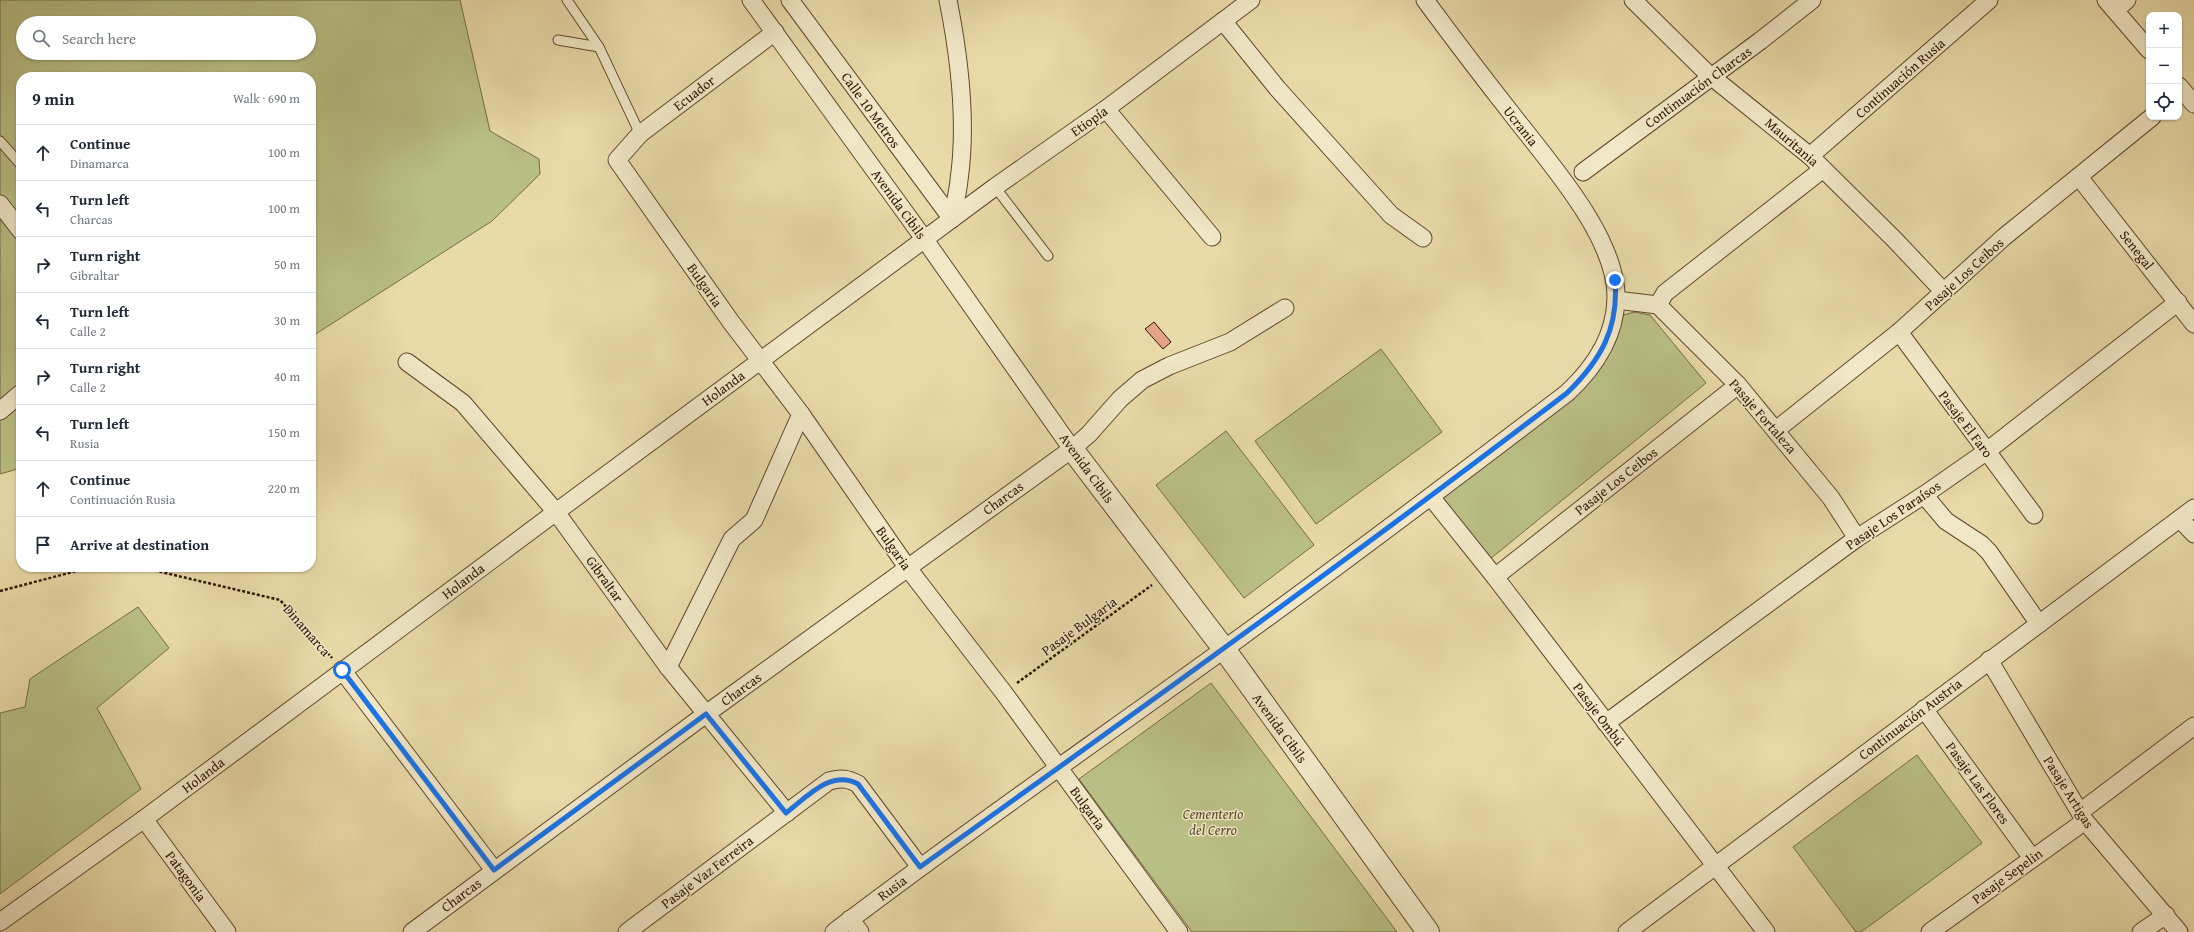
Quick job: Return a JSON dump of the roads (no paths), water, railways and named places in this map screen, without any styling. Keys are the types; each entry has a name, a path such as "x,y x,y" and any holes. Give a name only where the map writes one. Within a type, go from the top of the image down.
{"street":[{"name":"Avenida Cibils","path":"751,0 925,240 1072,449 1166,575 1224,649 1428,932"},
{"name":"Calle 10 Metros","path":"790,0 952,219"},
{"path":"948,0 959,78 962,130 960,180 952,219"},
{"name":"Etiopía","path":"925,240 995,187 1106,109 1251,0"},
{"name":"Ucrania","path":"1425,0 1566,185 1599,236 1615,280 1616,300"},
{"name":"Mauritania","path":"1633,0 1712,76 1810,156 1894,238 1944,292"},
{"name":"Continuación Charcas","path":"1583,172 1812,0"},
{"name":"Continuación Rusia","path":"1810,156 1989,0"},
{"path":"2116,3 2148,48"},
{"path":"1223,21 1277,88 1376,199 1391,215 1423,238"},
{"name":"Ecuador","path":"617,160 640,134 775,32"},
{"path":"1106,109 1212,237"},
{"name":"Pasaje Los Ceibos","path":"1776,430 1899,332 2004,237 2148,120"},
{"name":"Bulgaria","path":"617,160 731,322 801,414 907,567 1004,693 1178,932"},
{"path":"1224,649 1431,497 1567,393 1583,378 1598,358 1608,339 1616,300 1658,305 1665,293 1823,169"},
{"name":"Senegal","path":"2079,177 2194,324"},
{"path":"0,204 16,225"},
{"name":"Holanda","path":"0,922 144,819 342,670 925,240"},
{"name":"Pasaje Los Paraísos","path":"1606,723 1857,538 1924,495 1987,451 2178,302"},
{"name":"Pasaje Fortaleza","path":"1658,305 1738,385 1832,498 1857,538"},
{"name":"Charcas","path":"416,931 494,870 706,714 1072,449 1120,399 1142,380 1169,366 1230,342 1285,308"},
{"name":"Pasaje El Faro","path":"1899,332 2034,515"},
{"name":"Gibraltar","path":"407,362 463,403 556,512 668,667 786,813"},
{"name":"Pasaje Los Ceibos","path":"1495,577 1738,385"},
{"path":"0,411 16,397"},
{"path":"668,667 732,539 754,520 801,414"},
{"path":"1924,495 1946,521 1981,544 2039,624"},
{"name":"Pasaje Ombú","path":"1431,497 1495,577 1766,932"},
{"name":"Continuación Austria","path":"1626,932 1924,708 2194,508"},
{"path":"2180,519 2194,534"},
{"name":"Rusia","path":"834,932 855,926 920,867 1224,649"},
{"name":"Pasaje Artigas","path":"1989,660 2083,816 2179,932"},
{"path":"342,670 494,870"},
{"name":"Pasaje Las Flores","path":"1924,708 2032,858"},
{"name":"Pasaje Sepelin","path":"1930,932 2032,858 2194,726"},
{"name":"Pasaje Vaz Ferreira","path":"627,932 829,781 839,778 849,779 858,784 920,867"},
{"name":"Patagonia","path":"144,819 227,932"},
{"path":"2141,932 2166,915"}],"lane":[{"path":"568,0 599,47 640,134"},
{"path":"558,40 599,47"},
{"path":"0,141 16,159"},
{"path":"995,187 1048,256"}],"park label":[{"name":"Cementerio del Cerro","path":"1213,822"}]}
